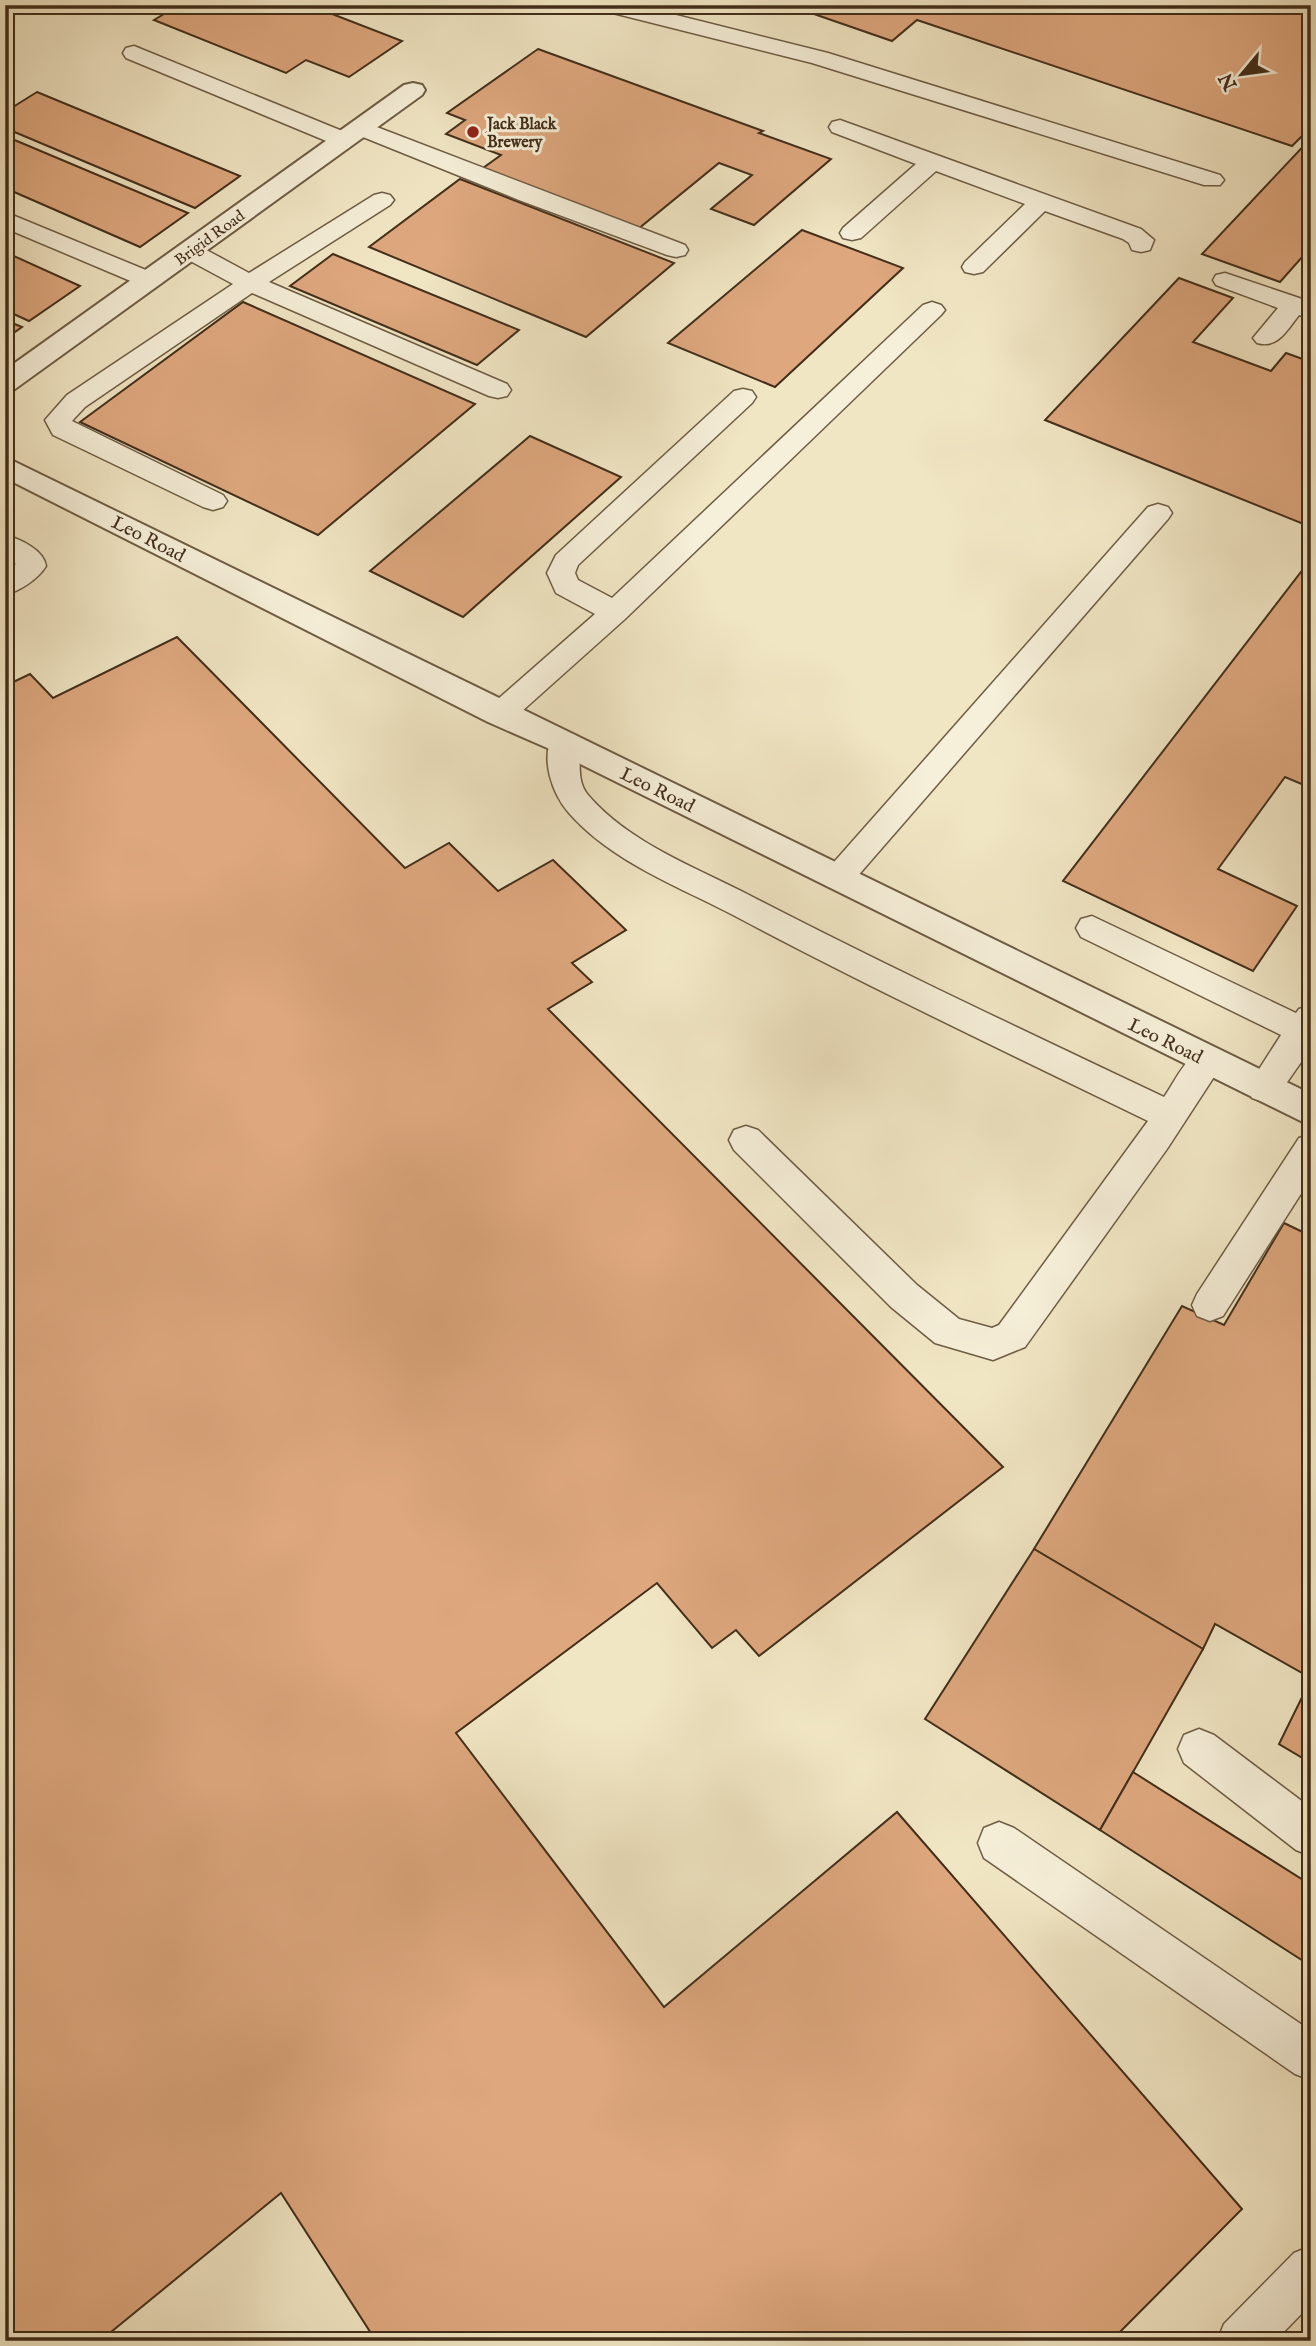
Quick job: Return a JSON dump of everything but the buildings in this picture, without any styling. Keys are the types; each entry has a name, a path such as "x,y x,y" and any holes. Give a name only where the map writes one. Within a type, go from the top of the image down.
{"street":[{"name":"Brigid Road","path":"5,383 413,90"},
{"name":"Leo Road","path":"5,466 500,714 564,742 1311,1111"}],"lane":[{"path":"609,5 820,58 1212,180"},
{"path":"134,53 676,250"},
{"path":"840,127 1132,234 1142,240 1141,245"},
{"path":"852,233 933,161"},
{"path":"213,502 62,429 58,420 76,401 250,283 382,200"},
{"path":"974,267 1041,202"},
{"path":"5,219 149,280"},
{"path":"190,251 250,283 498,390"},
{"path":"1225,280 1302,308"},
{"path":"1266,338 1302,308"},
{"path":"500,714 615,612 932,310"},
{"path":"615,612 566,586 561,573 566,561 743,397"},
{"path":"838,878 1157,513"},
{"path":"5,544 25,554 32,561 32,566 5,586"},
{"path":"564,742 564,776 568,791 592,816 649,858 805,939 1171,1116"},
{"path":"1092,928 1308,1028 1264,1088"},
{"path":"746,1140 904,1296 948,1332 993,1345 1012,1336 1171,1116 1208,1060"},
{"path":"1210,1305 1301,1183 1311,1148"},
{"path":"1199,1749 1311,1835"},
{"path":"999,1843 1311,2058"},
{"path":"1241,2341 1311,2270"}],"place":[{"name":"Jack Black Brewery","path":"473,132"}]}
